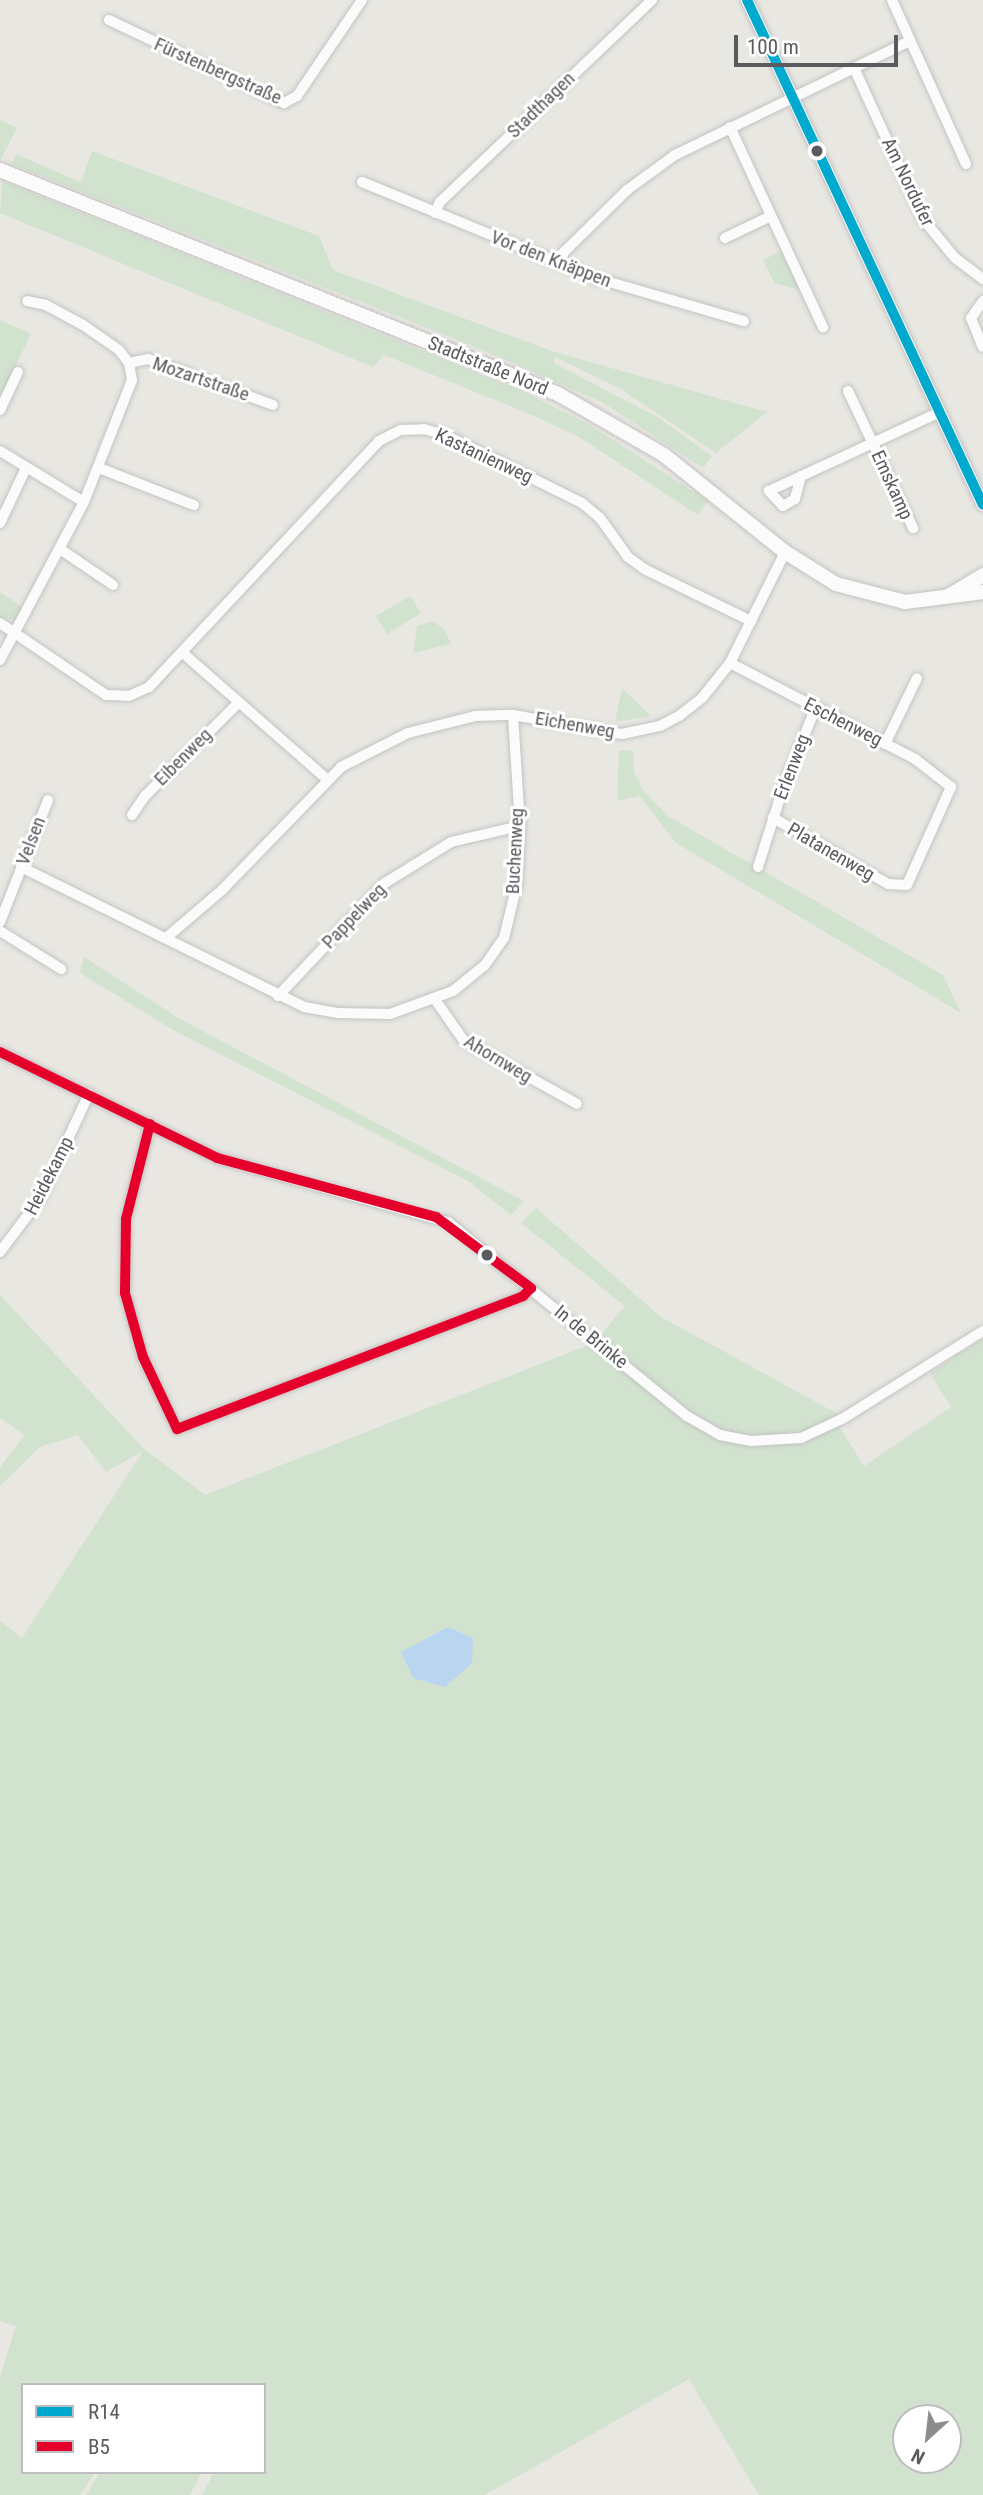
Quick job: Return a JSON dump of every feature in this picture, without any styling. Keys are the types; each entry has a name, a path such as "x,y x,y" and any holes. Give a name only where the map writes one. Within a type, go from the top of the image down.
{"main road":[{"name":"Stadtstraße Nord","path":"0,170 558,394 664,454 785,552 836,584 870,597 905,603 983,592"},
{"name":"Stadtstraße Nord","path":"946,598 983,575"}],"street":[{"name":"Fürstenbergstraße","path":"109,20 284,103 297,96 362,0"},
{"name":"Stadthagen","path":"435,213 440,202 652,0"},
{"path":"747,0 983,505"},
{"path":"892,0 966,164"},
{"path":"560,264 564,252 627,190 675,155 910,41"},
{"name":"Am Nordufer","path":"854,68 923,219 946,248 983,279"},
{"path":"730,127 823,327"},
{"name":"Vor den Knäppen","path":"362,183 560,264 744,321"},
{"path":"725,238 771,216"},
{"name":"Mozartstraße","path":"0,660 84,502 132,380 129,362 83,325 27,301"},
{"path":"983,301 971,318 983,347"},
{"name":"Mozartstraße","path":"129,362 148,359 273,405"},
{"path":"0,410 18,372"},
{"name":"Emskamp","path":"848,391 912,528"},
{"name":"Emskamp","path":"801,477 940,412"},
{"name":"Kastanienweg","path":"16,634 106,695 129,696 149,687 184,654 379,441 401,430 445,435 582,503 600,518 628,557 646,570 751,621"},
{"path":"0,451 84,502"},
{"path":"0,523 26,468"},
{"path":"99,468 194,505"},
{"path":"60,549 113,584"},
{"name":"Eichenweg","path":"166,937 222,890 341,767 408,733 475,716 513,715 598,733 635,733 660,726 694,704 730,663 785,552"},
{"path":"0,623 16,634"},
{"path":"184,654 327,779"},
{"name":"Eschenweg","path":"730,663 915,759 951,787"},
{"path":"885,744 917,678"},
{"name":"Eibenweg","path":"132,815 145,796 238,703"},
{"name":"Erlenweg","path":"758,867 773,818 816,708"},
{"name":"Buchenweg","path":"166,937 278,996 321,1011 390,1014 453,991 477,972 505,938 517,884 520,826 513,715"},
{"name":"Platanenweg","path":"773,818 888,884 907,885 951,787"},
{"name":"Velsen","path":"0,922 48,800"},
{"name":"Pappelweg","path":"278,996 385,883 451,842 520,826"},
{"path":"21,867 166,937"},
{"path":"0,931 61,969"},
{"name":"Ahornweg","path":"434,998 440,1014 464,1041 577,1104"},
{"name":"In de Brinke","path":"0,1052 217,1158 436,1217 531,1288 687,1416 720,1435 751,1441 786,1442 842,1419 983,1331"},
{"name":"Heidekamp","path":"0,1252 40,1199 89,1094"},
{"path":"150,1124 126,1219 125,1293 143,1357 177,1429 523,1296 531,1288"}],"green space":[{"path":"0,120 17,128 0,161"},
{"path":"92,151 319,236 333,270 555,352 767,412 716,453 621,389 555,357 554,363 659,418 712,456 703,468 602,402 478,348 11,164 16,154 81,182"},
{"path":"2,181 522,391 588,424 708,501 698,515 579,437 530,414 384,355 373,367 0,213"},
{"path":"782,251 800,290 774,283 763,260"},
{"path":"0,320 31,334 0,398"},
{"path":"0,592 22,607 16,620 0,618"},
{"path":"410,596 421,613 387,634 376,616"},
{"path":"433,621 444,629 451,644 413,653 417,626"},
{"path":"622,688 651,716 615,722"},
{"path":"633,750 634,772 643,790 668,816 943,975 961,1013 676,843 640,796 617,801 619,751"},
{"path":"84,957 180,1019 524,1201 511,1215 468,1181 175,1031 80,973"},
{"path":"536,1208 661,1317 838,1414 839,1426 864,1466 951,1407 930,1373 983,1339 983,2495 759,2495 689,2379 485,2495 202,2495 213,2474 266,2474 266,2383 21,2383 21,2474 94,2474 80,2495 0,2495 0,2377 16,2326 0,2321 0,1621 22,1638 143,1451 106,1472 78,1435 40,1447 0,1486 0,1467 25,1435 0,1418 0,1295 144,1449 205,1495 594,1343 625,1306 521,1223"},
{"path":"99,2474 201,2474 190,2495 86,2495"}],"water":[{"path":"448,1627 473,1638 472,1663 445,1687 413,1678 401,1652"}],"transit line":[{"name":"R14","path":"747,0 983,505"},
{"name":"B5","path":"0,1052 217,1158 436,1217 531,1288"},
{"name":"B5","path":"150,1124 126,1219 125,1293 143,1357 177,1429"},
{"name":"B5","path":"177,1429 523,1296 531,1288"}]}
